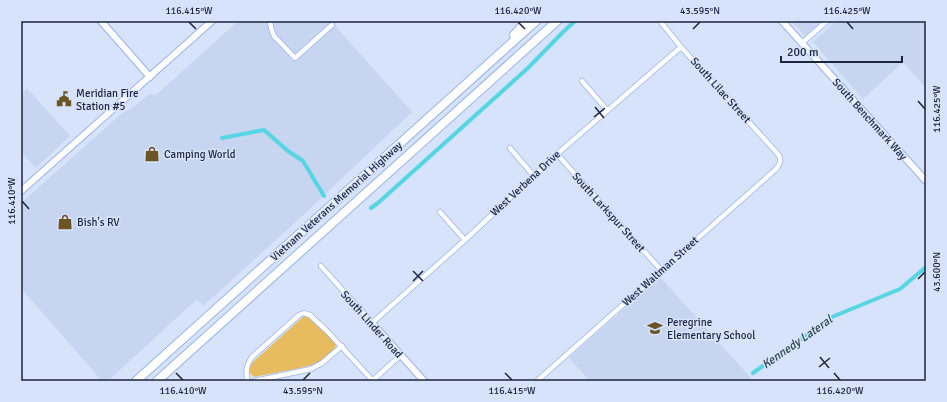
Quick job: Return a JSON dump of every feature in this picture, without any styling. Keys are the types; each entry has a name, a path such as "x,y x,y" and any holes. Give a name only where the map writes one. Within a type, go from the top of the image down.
{"highway":[{"path":"488,64 527,21"},
{"name":"Vietnam Veterans Memorial Highway","path":"136,381 536,21"},
{"name":"Vietnam Veterans Memorial Highway","path":"157,381 557,21"}],"street":[{"path":"101,21 150,77"},
{"path":"21,191 212,21"},
{"path":"270,21 274,36 295,58 332,25"},
{"name":"South Lilac Street","path":"660,21 681,47 778,154 781,160"},
{"name":"South Benchmark Way","path":"782,21 926,181"},
{"path":"802,44 827,21"},
{"name":"West Verbena Drive","path":"372,323 465,240 557,154 681,47"},
{"path":"582,82 607,110"},
{"path":"510,148 534,175"},
{"name":"South Larkspur Street","path":"557,154 661,270"},
{"name":"West Waltman Street","path":"537,381 776,169 781,160"},
{"path":"440,212 465,240"},
{"name":"South Linder Road","path":"321,266 424,381"},
{"path":"247,381 246,368 252,357 299,315 304,313 310,315 329,333 372,381 401,355"},
{"path":"254,381 311,369 322,363 342,346"}],"shaded area":[{"path":"238,21 331,21 412,112 300,218 203,306 197,299 108,381 102,381 21,288 21,203 121,114 135,106 149,94 156,95"},
{"path":"791,21 822,21 805,36"},
{"path":"836,21 926,21 926,88 903,62 863,99 813,42"},
{"path":"27,88 70,136 36,168 21,152 21,94"},
{"name":"Peregrine Elementary School","path":"660,277 751,378 747,381 590,381 569,358"},
{"path":"304,316 316,323 336,343 335,349 315,364 254,377 250,373 250,367 253,362"}],"waterway":[{"path":"371,208 528,68 575,21"},
{"path":"222,138 264,130 288,151 303,161 324,196"},
{"name":"Kennedy Lateral","path":"753,373 832,317 900,289 926,267"}],"place":[{"name":"Meridian Fire Station #5","path":"64,99"},
{"name":"Camping World","path":"152,154"},
{"name":"Bish's RV","path":"65,222"},
{"name":"Peregrine Elementary School","path":"655,328"}]}
